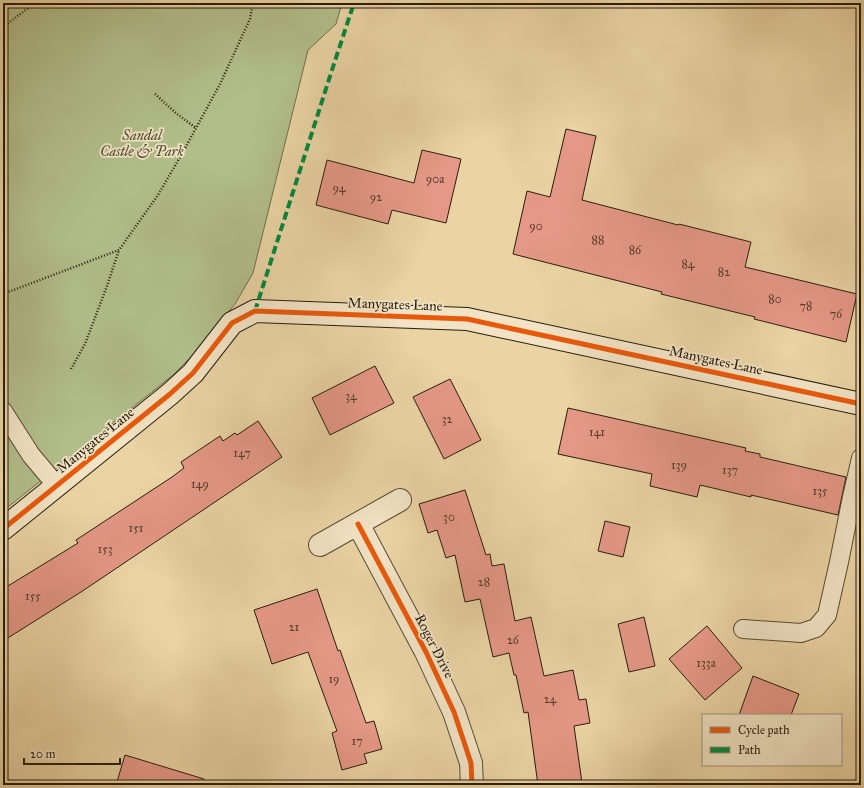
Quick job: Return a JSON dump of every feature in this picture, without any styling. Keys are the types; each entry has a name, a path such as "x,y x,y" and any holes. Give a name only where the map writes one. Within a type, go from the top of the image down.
{"street":[{"name":"Manygates Lane","path":"3,529 170,394 193,373 232,323 255,311 467,319 861,404"},
{"path":"320,545 400,500"},
{"name":"Roger Drive","path":"358,524 426,652 454,712 471,763 472,785"}],"lane":[{"path":"3,411 31,455 57,486"},
{"path":"743,629 801,633 816,628 826,615 861,458"}],"path":[{"path":"3,27 35,3"},
{"path":"71,369 85,344 119,250 158,195 220,84 250,19 253,3"},
{"path":"155,94 177,114 196,128"},
{"path":"3,294 119,250"}],"green space":[{"name":"Sandal Castle & Park","path":"3,3 342,3 336,24 308,50 253,273 235,304 195,353 173,375 3,511"}],"building":[{"path":"566,129 596,136 582,200 751,242 745,267 857,294 846,342 754,319 755,317 661,294 662,292 513,254 527,191 550,197"},
{"path":"422,150 461,159 446,223 392,210 388,224 316,205 327,160 414,183"},
{"path":"375,366 394,403 330,435 312,398"},
{"path":"450,379 481,440 444,459 413,397"},
{"path":"568,408 746,448 745,451 760,454 760,457 846,477 838,515 700,485 697,497 650,486 652,474 558,454"},
{"path":"258,421 282,457 81,592 3,641 3,589 78,543 76,540 172,477 184,468 181,462 220,436 223,441 235,433 237,435"},
{"path":"465,490 486,555 490,554 492,566 504,564 515,621 531,617 544,676 573,670 579,700 586,699 590,723 574,726 582,783 538,785 528,712 524,713 516,675 514,675 509,653 493,657 480,599 465,602 455,555 446,558 437,530 428,533 419,504"},
{"path":"605,521 630,527 623,557 598,551"},
{"path":"317,589 338,651 340,650 366,723 374,721 382,749 364,754 367,763 342,770 332,733 337,731 308,652 272,664 254,610"},
{"path":"644,617 655,666 629,672 618,624"},
{"path":"707,626 742,668 705,700 669,659"},
{"path":"753,676 799,694 791,714 739,714"},
{"path":"125,755 204,779 203,785 116,785"}],"marked path":[{"path":"255,311 354,3"}],"cycle path":[{"path":"3,529 170,394 193,373 232,323 255,311 467,319 861,404"},
{"path":"358,524 426,652 454,712 471,763 472,785"}]}
